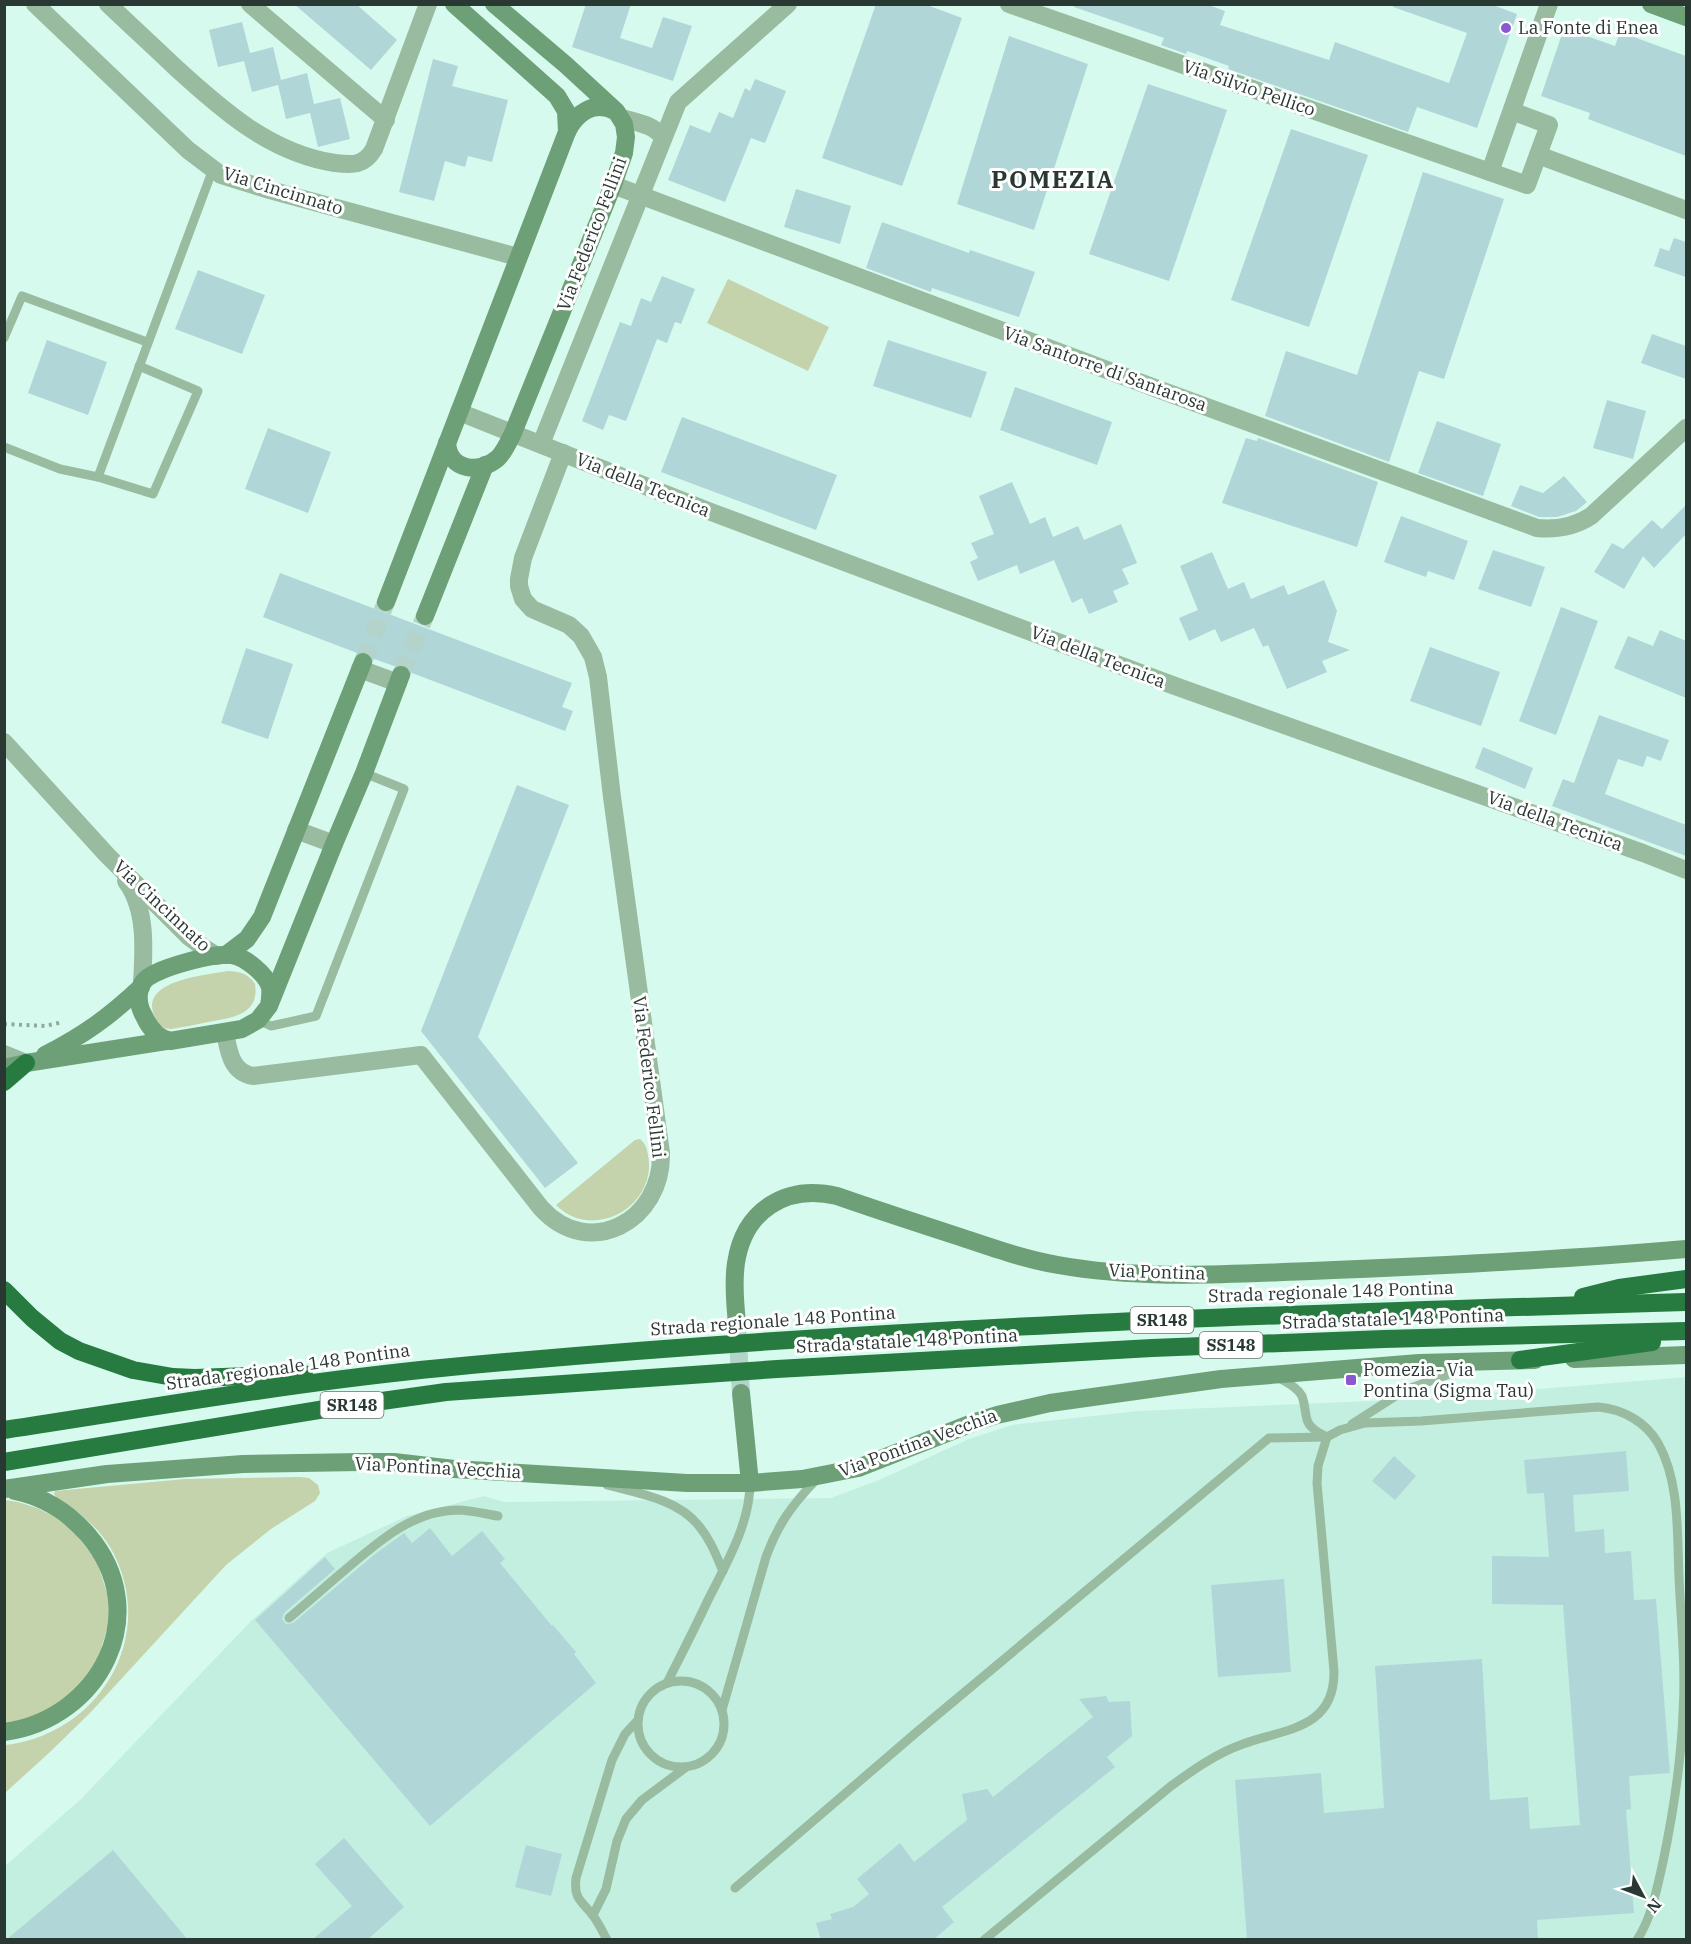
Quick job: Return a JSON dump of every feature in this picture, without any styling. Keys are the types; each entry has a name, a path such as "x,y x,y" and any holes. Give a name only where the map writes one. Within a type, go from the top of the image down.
{"highway":[{"path":"4,1082 26,1063"},
{"path":"1550,1306 1619,1288 1686,1279"},
{"path":"4,1290 32,1318 60,1341 105,1361 150,1374 219,1377 441,1368"},
{"path":"1550,1306 1686,1302"},
{"name":"Strada regionale 148 Pontina","path":"4,1430 321,1382 441,1368 697,1346 1155,1320 1550,1306"},
{"name":"Strada statale 148 Pontina","path":"777,1368 1152,1348 1686,1331"},
{"path":"1520,1360 1686,1337"},
{"name":"SR148","path":"4,1462 306,1412 446,1392 777,1368"}],"street":[{"name":"Via Cincinnato","path":"35,4 188,150 228,178 518,257"},
{"path":"108,4 218,106 252,130 291,151 316,160 352,165 358,164 372,154 428,4"},
{"path":"250,4 386,120"},
{"path":"454,4 557,96 566,111 567,132"},
{"path":"494,4 566,65 619,115"},
{"name":"Via Federico Fellini","path":"541,444 678,102 788,4"},
{"name":"Via Silvio Pellico","path":"1009,4 1527,185 1538,154"},
{"path":"1490,172 1549,4"},
{"path":"1651,4 1686,17"},
{"path":"386,602 567,132 579,115 593,107 605,106 619,115 657,131 663,138"},
{"path":"1512,111 1549,125 1538,154 1686,210"},
{"name":"Via Federico Fellini","path":"425,616 485,465 500,456 513,433 613,185 626,146 626,130 619,115"},
{"name":"Via Santorre di Santarosa","path":"613,185 1529,526 1546,529 1563,528 1577,524 1599,511 1686,428"},
{"name":"Via della Tecnica","path":"459,412 711,512 1175,686 1686,870"},
{"path":"447,443 450,455 459,464 468,468 485,465"},
{"name":"Via Federico Fellini","path":"225,1033 233,1064 245,1073 258,1076 422,1055 541,1208 565,1226 592,1232 616,1228 636,1215 652,1195 658,1182 661,1153 612,797 598,677 592,657 581,636 569,625 532,609 522,599 519,586 523,558 563,453"},
{"path":"4,1068 26,1063 225,1033 242,1029 264,1013 364,773 400,679 362,666 258,924 247,939 221,955 162,969 152,974 118,1009 98,1024 61,1046 26,1063 4,1074"},
{"name":"Via Cincinnato","path":"4,742 107,855 188,936 204,948 221,955"},
{"path":"296,830 334,844"},
{"name":"Via Cincinnato","path":"107,855 129,885 139,908 143,943 141,985"},
{"path":"221,955 239,958 264,977 270,988 264,1013"},
{"path":"141,985 139,1000 143,1014 153,1031 166,1041"},
{"path":"4,1054 26,1063"},
{"name":"Via Pontina","path":"737,1323 736,1263 747,1230 767,1207 783,1198 801,1193 837,1196 1042,1262 1091,1270 1140,1274 1181,1275 1345,1269 1583,1258 1686,1249"},
{"name":"Via Pontina Vecchia","path":"4,1489 107,1474 243,1464 394,1462 454,1469 578,1477 687,1483 750,1483 818,1477 875,1462 997,1414 1050,1403 1180,1384 1419,1363 1686,1355"},
{"path":"741,1393 750,1483"},
{"path":"4,1489 37,1497 49,1503 82,1528 96,1544 112,1572 118,1611 112,1647 105,1664 85,1691 72,1704 42,1723 22,1730 4,1732"}],"lane":[{"path":"98,477 213,169"},
{"path":"4,338 22,296 147,342"},
{"path":"4,447 60,470 98,477 153,494 198,391 139,366"},
{"path":"264,1013 272,1026 316,1016 404,789 364,773"},
{"path":"735,1888 918,1731 1269,1438 1328,1437 1348,1427 1405,1390 1486,1361"},
{"path":"1274,1375 1289,1383 1301,1394 1309,1425 1328,1437"},
{"path":"1348,1427 1365,1423 1421,1421 1598,1407 1614,1409 1631,1417 1649,1431 1658,1442 1671,1478 1675,1511 1683,1712 1666,1850 1650,1914 1637,1940"},
{"path":"984,1940 1190,1773 1242,1744 1299,1727 1315,1717 1325,1704 1332,1688 1334,1671 1317,1474 1328,1437"},
{"path":"578,1477 664,1502 687,1515 706,1536 723,1571"},
{"path":"722,1710 774,1536 795,1502 818,1477"},
{"path":"667,1683 723,1571 745,1517 750,1483"},
{"path":"289,1618 382,1539 401,1526 426,1516 449,1511 467,1511 498,1516"},
{"path":"678,1680 700,1685 710,1692 722,1710 724,1730 717,1747 704,1761 686,1767 673,1767 650,1756 638,1734 637,1721 642,1705 649,1694 667,1683 678,1680"},
{"path":"607,1940 593,1915 583,1906 577,1896 575,1886 577,1871 612,1760 625,1734 637,1721"},
{"path":"593,1915 606,1889 617,1841 626,1819 642,1800 686,1767"}],"path":[{"path":"4,1024 45,1026 65,1021"}],"shaded area":[{"path":"728,279 829,327 808,371 707,323"},
{"path":"228,971 243,974 255,984 253,1002 248,1009 226,1019 171,1029 162,1027 158,1023 152,1003 157,994 166,987 192,977"},
{"path":"640,1139 647,1150 648,1173 643,1189 633,1203 620,1213 604,1219 588,1220 571,1216 556,1205 635,1140"},
{"path":"1686,1377 1686,1939 5,1940 4,1867 81,1799 252,1620 327,1553 407,1516 484,1496 504,1502 831,1498 879,1480 969,1439 1012,1425 1138,1411 1415,1399"},
{"path":"309,1478 318,1485 320,1493 315,1501 271,1529 226,1565 90,1713 5,1793 5,1745 39,1737 69,1722 94,1700 112,1674 124,1645 128,1613 124,1580 110,1547 86,1519 56,1497 55,1491 185,1479"},
{"path":"5,1500 37,1508 53,1516 73,1531 97,1561 110,1603 109,1623 96,1664 72,1695 43,1714 5,1725"}],"building":[{"path":"294,4 356,4 397,40 371,70"},
{"path":"586,4 631,4 620,38 652,48 663,17 692,26 673,81 572,47"},
{"path":"876,4 924,4 962,18 902,186 822,158"},
{"path":"1075,4 1206,4 1225,11 1220,25 1329,60 1335,42 1449,83 1467,33 1393,7 1394,4 1490,4 1517,14 1477,128 1417,107 1408,132 1228,69 1229,66 1187,51 1186,54 1161,45 1164,38 1074,7"},
{"path":"242,22 250,53 273,47 281,80 307,73 314,104 340,98 350,139 318,147 310,113 286,119 278,85 252,92 244,61 218,67 209,30"},
{"path":"1564,28 1615,46 1620,32 1686,56 1686,156 1588,119 1590,113 1541,96"},
{"path":"1009,36 1088,64 1034,230 957,204"},
{"path":"433,59 458,66 452,86 508,100 492,162 468,156 465,167 445,161 434,201 399,192"},
{"path":"755,79 786,91 765,143 751,138 725,202 668,180 690,125 710,133 719,112 733,118 745,88 750,91"},
{"path":"1148,84 1227,110 1169,281 1089,254"},
{"path":"1291,129 1368,155 1309,327 1231,300"},
{"path":"1423,172 1504,199 1444,379 1419,371 1389,462 1265,416 1286,351 1357,375"},
{"path":"796,189 851,206 840,244 784,227"},
{"path":"882,222 969,253 970,250 1035,272 1019,317 932,288 931,292 866,268"},
{"path":"1674,238 1686,242 1686,277 1654,266 1660,248 1669,251"},
{"path":"198,270 265,295 242,354 175,329"},
{"path":"662,276 695,289 681,324 675,322 667,343 657,339 626,421 609,415 603,430 582,421 620,322 631,326 641,298 651,302"},
{"path":"1652,334 1686,346 1686,379 1641,363"},
{"path":"47,340 107,362 88,415 28,393"},
{"path":"888,340 987,372 971,418 873,386"},
{"path":"1015,387 1112,422 1097,465 1000,430"},
{"path":"1607,400 1646,411 1633,459 1593,448"},
{"path":"682,417 837,475 816,530 661,472"},
{"path":"1437,421 1501,444 1483,496 1418,473"},
{"path":"268,428 331,452 308,513 245,489"},
{"path":"1246,438 1257,441 1258,438 1378,482 1357,547 1222,503"},
{"path":"1564,476 1587,502 1576,511 1557,517 1539,517 1511,506 1520,485 1543,493"},
{"path":"1012,482 1030,524 1045,517 1053,537 1078,526 1084,540 1121,524 1137,563 1122,569 1129,584 1113,591 1118,602 1089,614 1082,598 1072,603 1054,560 1020,574 1017,565 978,581 970,562 978,558 971,543 994,534 979,496"},
{"path":"1686,505 1686,534 1654,568 1643,556 1624,589 1594,572 1612,543 1623,549 1652,520 1662,529"},
{"path":"1401,516 1468,541 1454,580 1428,571 1426,577 1384,562"},
{"path":"1493,550 1545,567 1531,607 1478,589"},
{"path":"1212,552 1228,589 1244,582 1251,599 1284,585 1288,595 1324,580 1337,611 1328,642 1350,650 1322,661 1327,672 1287,689 1268,645 1263,647 1254,628 1221,642 1215,629 1189,641 1179,618 1198,610 1180,566"},
{"path":"280,573 572,683 562,707 573,711 565,731 412,673 404,664 394,666 374,659 367,651 357,653 263,617"},
{"path":"1561,607 1598,621 1556,735 1519,721"},
{"path":"1660,630 1686,641 1686,698 1614,668 1628,636 1653,646"},
{"path":"1430,647 1500,672 1481,726 1410,701"},
{"path":"246,648 293,664 268,739 221,723"},
{"path":"1599,715 1669,740 1661,761 1647,756 1643,767 1618,759 1605,794 1686,825 1686,856 1552,806 1563,779 1574,783"},
{"path":"1483,747 1533,768 1525,789 1475,768"},
{"path":"517,785 569,805 478,1037 578,1163 545,1188 421,1031"},
{"path":"1626,1451 1629,1491 1573,1495 1575,1532 1604,1529 1605,1553 1631,1551 1634,1600 1656,1599 1670,1773 1629,1776 1631,1809 1626,1810 1634,1913 1537,1920 1538,1940 1247,1940 1235,1780 1321,1773 1324,1813 1384,1808 1375,1666 1482,1659 1490,1800 1528,1797 1530,1829 1580,1825 1563,1605 1492,1604 1492,1556 1549,1557 1544,1493 1527,1494 1524,1460"},
{"path":"1394,1456 1416,1476 1395,1500 1372,1481"},
{"path":"430,1528 452,1556 482,1531 505,1559 500,1563 576,1652 574,1654 596,1683 430,1826 255,1620 325,1557 335,1569 284,1613 282,1619 286,1624 293,1623 375,1554 404,1533 412,1543"},
{"path":"1284,1579 1291,1672 1218,1677 1211,1585"},
{"path":"1106,1696 1109,1702 1130,1701 1132,1736 1107,1757 1115,1767 942,1907 954,1922 933,1940 821,1940 816,1923 832,1919 830,1914 853,1907 869,1894 857,1879 900,1843 914,1862 967,1820 962,1794 987,1789 993,1797 1093,1717 1079,1699"},
{"path":"344,1838 404,1907 367,1940 312,1940 352,1906 315,1864"},
{"path":"526,1845 562,1854 551,1896 515,1887"},
{"path":"113,1850 188,1940 6,1940"}],"tunnel":[{"path":"363,662 386,602"},
{"path":"401,675 425,616"},
{"path":"737,1323 741,1393"}],"place":[{"name":"La Fonte di Enea","path":"1506,28"},
{"name":"Pomezia- Via Pontina (Sigma Tau)","path":"1351,1380"}],"district":[{"name":"POMEZIA","path":"1053,180"}]}
